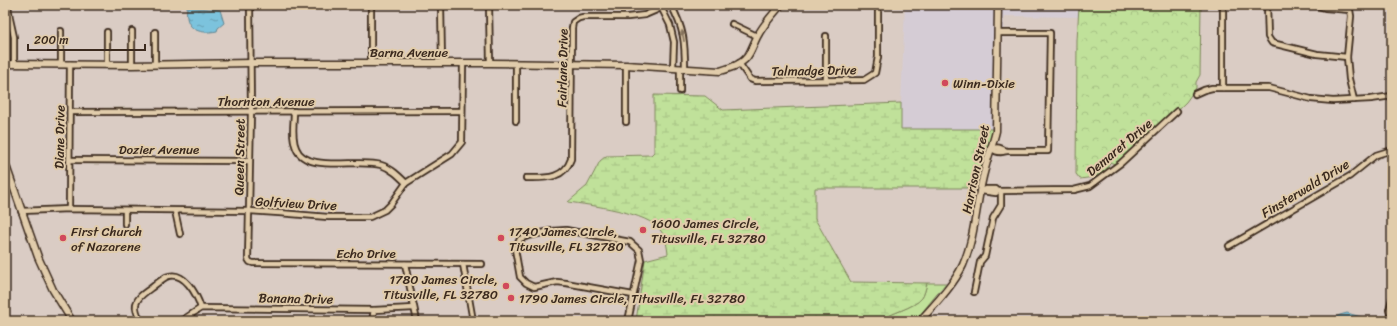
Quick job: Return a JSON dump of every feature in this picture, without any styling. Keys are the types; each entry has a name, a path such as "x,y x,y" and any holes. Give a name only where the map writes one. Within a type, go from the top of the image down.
{"street":[{"path":"8,5 14,37 14,63"},
{"name":"Queen Street","path":"250,5 248,259 250,261"},
{"path":"371,5 371,63"},
{"path":"442,5 442,63"},
{"path":"489,5 490,63"},
{"name":"Fairlane Drive","path":"526,178 544,178 555,176 562,173 570,163 572,144 572,28 574,22 583,17 628,17 645,14 668,5"},
{"path":"671,5 680,21 684,40 680,91"},
{"name":"Barna Avenue","path":"5,64 132,65 250,62 490,63 626,65 720,71 730,68 748,56 757,36 781,5"},
{"name":"Talmadge Drive","path":"739,63 750,79 756,81 864,80 875,73 878,56 878,5"},
{"name":"Harrison Street","path":"920,321 944,294 962,267 968,252 983,191 985,169 996,131 998,5"},
{"path":"1223,5 1223,88"},
{"path":"1267,5 1268,37 1272,42 1318,54 1347,57"},
{"path":"1315,5 1325,8 1350,10 1351,16 1347,57 1349,79 1354,100"},
{"path":"661,7 670,25 674,42 673,68"},
{"path":"732,24 757,36"},
{"path":"132,30 132,65"},
{"path":"61,31 61,64"},
{"path":"107,32 107,65"},
{"path":"155,32 155,64"},
{"path":"992,149 994,151 1002,152 1048,152 1050,33 998,32"},
{"path":"826,36 826,80"},
{"name":"Golfview Drive","path":"21,211 69,209 249,212 328,217 370,217 385,210 406,183 452,154 462,142 463,63"},
{"name":"Diane Drive","path":"69,209 70,64"},
{"path":"516,64 516,121"},
{"path":"626,65 626,122"},
{"path":"1195,94 1204,90 1223,88 1269,88 1311,99 1333,101 1371,100 1392,96"},
{"path":"294,111 295,145 298,153 306,159 316,162 382,165 406,183"},
{"name":"Thornton Avenue","path":"70,112 462,111"},
{"name":"Demaret Drive","path":"983,191 996,193 1000,191 1074,190 1090,186 1121,163 1177,111"},
{"name":"Finsterwald Drive","path":"1229,246 1350,176 1376,155 1392,150"},
{"name":"Dozier Avenue","path":"70,160 249,161"},
{"path":"5,163 7,175 38,257 53,290 71,321"},
{"path":"974,292 980,262 985,256 993,218 1001,205 1000,191"},
{"path":"125,210 125,224"},
{"path":"175,211 180,234"},
{"path":"628,321 641,260 639,250 630,242 566,230 551,231 528,236 520,239 515,249 520,277 526,283 534,287 557,282 633,295"},
{"name":"Echo Drive","path":"250,261 253,263 482,264"},
{"path":"405,264 417,321"},
{"path":"463,264 473,321"},
{"path":"141,321 137,315 136,305 140,297 166,277 174,275 183,279 197,295 201,308 181,321"},
{"path":"1392,300 1389,310 1392,319"},
{"name":"Banana Drive","path":"201,308 374,310 414,308"},
{"path":"372,321 374,310"}],"shaded area":[{"path":"905,5 996,5 994,129 900,129"},
{"path":"1000,5 1079,5 1079,17 1004,16 1003,31 1000,31"}],"green space":[{"path":"1079,5 1201,5 1200,75 1196,82 1196,88 1186,102 1119,166 1110,162 1108,167 1102,173 1094,177 1080,179 1076,174 1077,41"},
{"path":"654,95 705,96 723,110 901,103 901,129 994,129 982,174 973,188 815,188 815,219 851,282 927,283 922,298 908,308 889,315 879,321 636,321 645,260 668,254 663,234 654,224 632,214 603,207 568,202 587,186 600,161 606,156 651,155 654,152"},
{"path":"927,283 946,283 915,321 879,321 918,302 923,297"}],"water":[{"path":"187,7 220,10 224,23 218,28 217,31 198,31 190,25"},
{"path":"1347,313 1361,317 1364,321 1329,321 1340,315"}],"place":[{"name":"Winn-Dixie","path":"945,83"},
{"name":"1600 James Circle, Titusville, FL 32780","path":"643,230"},
{"name":"First Church of Nazarene","path":"63,238"},
{"name":"1740 James Circle, Titusville, FL 32780","path":"501,238"},
{"name":"1780 James Circle, Titusville, FL 32780","path":"506,286"},
{"name":"1790 James Circle, Titusville, FL 32780","path":"511,298"}]}
